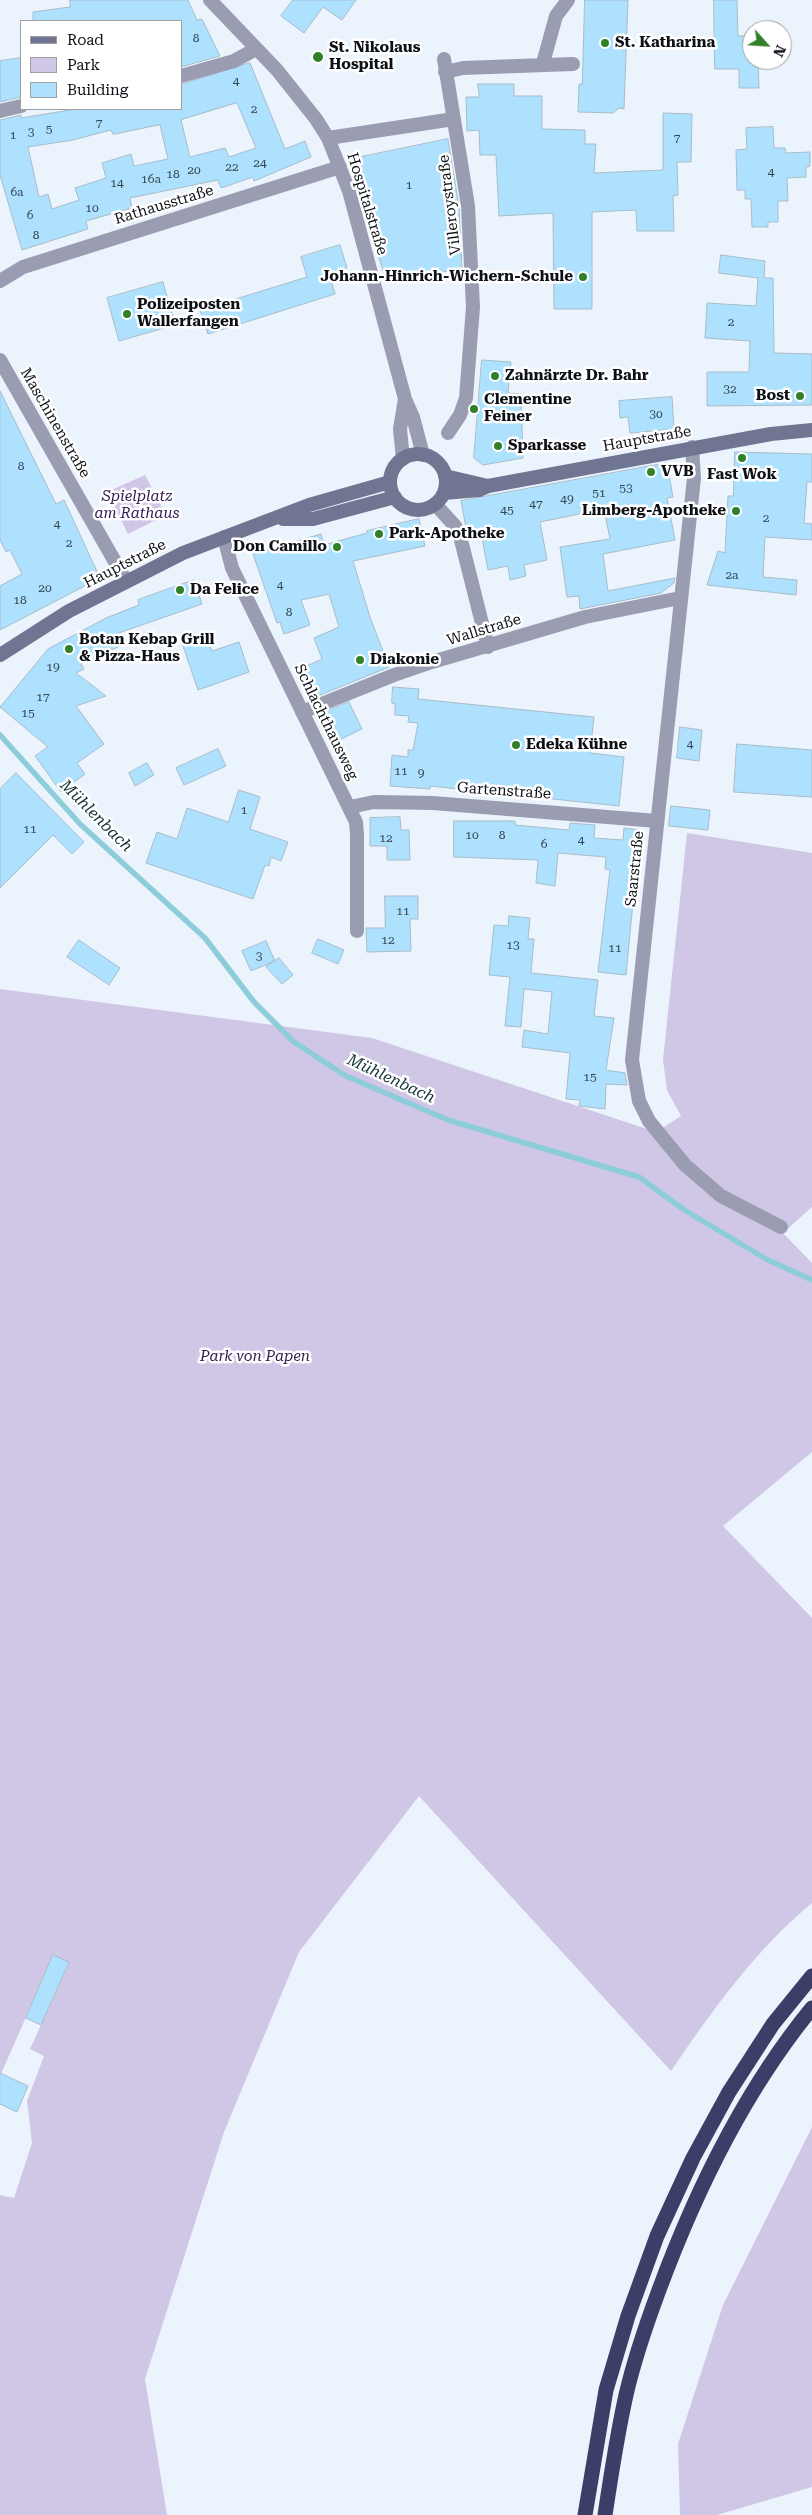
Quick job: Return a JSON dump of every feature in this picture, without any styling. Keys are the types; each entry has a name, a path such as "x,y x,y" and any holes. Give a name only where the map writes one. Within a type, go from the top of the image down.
{"highway":[{"path":"585,2515 606,2390 628,2316 657,2236 692,2158 729,2092 773,2024 812,1976"},
{"path":"605,2515 626,2395 647,2322 676,2244 710,2167 746,2103 789,2036 812,2008"}],"main road":[{"name":"Hauptstraße","path":"439,499 479,490 488,486 692,448 771,434 812,430"},
{"path":"423,455 436,461 445,476 439,499 417,510 404,506 394,497 390,482 394,469 403,459 423,455"},
{"name":"Hauptstraße","path":"445,476 488,486"},
{"name":"Hauptstraße","path":"0,655 69,611 183,553 274,520 309,505 390,482"},
{"name":"Hauptstraße","path":"274,520 313,519 394,497"}],"street":[{"name":"Hospitalstraße","path":"210,0 301,99 328,138 349,191 391,339 405,399 413,417 423,455"},
{"path":"568,0 556,16 543,63 573,64"},
{"path":"182,76 234,61 256,49"},
{"name":"Villeroystraße","path":"448,433 460,415 466,398 474,307 468,206 444,65 463,68 543,63"},
{"path":"0,111 20,106"},
{"path":"328,138 454,119"},
{"name":"Rathausstraße","path":"0,281 24,266 340,167"},
{"name":"Maschinenstraße","path":"0,360 126,581"},
{"name":"Hospitalstraße","path":"403,459 400,429 405,399"},
{"name":"Saarstraße","path":"692,448 694,478 632,1060 639,1101 649,1121 666,1143 703,1182 721,1196 780,1227"},
{"path":"439,499 460,536 488,647"},
{"name":"Schlachthausweg","path":"224,537 232,568 350,807 358,835 357,932"},
{"name":"Wallstraße","path":"302,712 394,675 538,631 585,617 680,598"},
{"name":"Gartenstraße","path":"350,807 374,802 433,803 656,821"}],"green space":[{"name":"Spielplatz am Rathaus","path":"145,475 166,515 128,534 107,492"},
{"name":"Park von Papen","path":"687,833 812,853 812,1207 783,1233 812,1263 812,1452 723,1526 812,1618 812,1903 791,1921 753,1961 702,2026 671,2071 419,1796 299,1952 224,2132 145,2379 167,2515 0,2515 0,2195 14,2198 32,2143 27,2101 44,2056 30,2049 69,1963 53,1956 0,2076 0,989 372,1038 656,1132 681,1116 667,1090 663,1060"},
{"path":"812,2127 812,2487 717,2515 680,2515 678,2444 723,2305"}],"building":[{"path":"70,0 188,0 197,20 202,19 220,56 182,67 182,20 33,20 33,12 70,7"},
{"path":"293,0 356,0 342,20 323,7 304,33 281,16"},
{"name":"St. Katharina","path":"585,0 628,0 624,109 619,108 613,113 578,112 579,84 582,84"},
{"path":"714,0 737,0 738,36 742,36 742,70 758,70 759,88 739,88 739,69 715,69"},
{"path":"20,58 20,97 0,102 0,61"},
{"path":"250,63 285,149 305,141 311,157 254,181 253,177 221,188 218,180 130,198 132,208 86,221 88,229 22,250 0,175 0,120 21,115 21,118 70,110 182,110 182,85","holes":["237,103 256,148 229,157 225,148 190,157 181,120","160,125 168,159 134,166 131,154 102,163 106,178 75,188 79,200 52,209 48,194 39,197 28,147 73,140 111,130 113,134"]},
{"path":"478,84 514,84 514,96 542,96 542,129 585,130 585,144 596,144 594,173 663,170 663,113 692,114 691,162 677,162 678,195 673,196 674,231 637,231 636,210 592,212 592,309 554,309 553,213 499,216 496,155 480,155 479,130 467,131 466,97 479,97"},
{"path":"773,127 774,148 785,148 786,153 810,152 810,166 806,167 806,177 787,178 788,201 778,201 778,222 768,222 768,227 752,227 751,199 745,199 745,190 737,190 736,150 747,149 746,128"},
{"path":"448,139 459,207 462,268 387,283 365,214 356,158"},
{"path":"340,245 347,268 329,273 335,294 208,334 200,310 307,277 301,257"},
{"path":"721,255 765,261 764,278 773,278 774,353 812,354 812,405 707,406 707,372 749,372 750,341 705,338 707,303 756,306 758,278 719,273"},
{"path":"163,282 175,325 119,341 107,298"},
{"path":"482,360 511,362 508,393 521,394 523,458 483,465 474,458"},
{"path":"0,391 56,504 64,500 100,578 0,630 0,586 22,574 10,550 6,552 0,540"},
{"path":"672,397 674,429 630,433 628,417 620,418 619,401"},
{"path":"735,452 812,454 812,482 807,482 804,523 812,524 812,540 765,537 763,577 797,580 796,595 707,585 718,551 725,553 728,496 733,496"},
{"path":"667,463 673,497 667,498 675,540 603,554 608,591 675,578 674,583 661,593 580,609 579,596 567,597 560,547 610,539 604,509 540,522 547,560 524,565 526,576 510,580 508,566 488,570 481,532 469,535 466,528 461,501"},
{"path":"419,519 425,546 353,561 370,617 389,667 313,698 300,669 322,659 314,638 339,627 329,594 301,600 310,625 284,634 280,622 277,623 253,554 321,534 324,545 367,533 367,531"},
{"path":"194,580 202,604 116,634 120,646 81,664 84,669 76,673 106,696 76,706 104,744 77,763 85,774 61,792 35,756 48,747 0,707 48,649 106,618 139,605 138,600"},
{"path":"205,632 212,651 239,642 249,672 198,690 181,640"},
{"name":"Edeka Kühne","path":"393,687 419,689 418,699 594,717 590,753 624,757 619,806 430,786 430,789 390,786 392,755 408,757 408,750 413,750 418,723 408,722 409,716 395,715 395,704 392,703"},
{"path":"349,702 362,729 331,744 318,718 321,716 320,714"},
{"path":"680,727 702,730 699,761 677,758"},
{"path":"737,744 812,750 812,797 734,792"},
{"path":"218,749 226,766 184,785 176,768"},
{"path":"147,763 154,775 135,786 129,773"},
{"path":"16,773 84,842 72,854 53,835 0,888 0,789"},
{"path":"239,790 260,797 250,829 288,842 281,861 271,857 269,866 265,865 253,899 146,863 157,832 177,839 187,808 228,822"},
{"path":"671,806 710,810 708,830 669,826"},
{"path":"400,817 401,830 409,830 410,860 387,860 387,846 370,846 370,818"},
{"path":"454,821 515,821 515,825 569,830 570,823 595,825 594,838 623,840 624,828 640,830 626,975 598,972 610,870 605,869 606,857 558,853 555,886 536,883 538,860 454,857"},
{"path":"385,896 418,896 418,919 410,919 411,951 367,952 366,928 385,928"},
{"path":"509,916 530,918 528,939 534,939 531,973 598,980 594,1016 614,1018 606,1070 625,1073 627,1085 606,1084 605,1109 579,1106 580,1100 566,1099 570,1053 522,1047 524,1030 548,1034 552,992 524,989 521,1027 505,1026 510,977 489,975 494,925 508,926"},
{"path":"318,939 344,950 338,964 312,953"},
{"path":"79,940 120,968 109,985 67,957"},
{"path":"266,941 275,961 251,971 242,951"},
{"path":"279,958 293,975 282,984 266,967"},
{"path":"53,1955 69,1962 41,2025 26,2018"},
{"path":"0,2073 28,2086 17,2112 0,2104"}],"waterway":[{"name":"Mühlenbach","path":"0,735 80,824 205,938 254,1002 294,1042 346,1076 448,1120 639,1177 686,1211 766,1259 812,1280"}],"place":[{"name":"St. Katharina","path":"605,43"},
{"name":"St. Nikolaus Hospital","path":"318,57"},
{"name":"Johann-Hinrich-Wichern-Schule","path":"583,277"},
{"name":"Polizeiposten Wallerfangen","path":"127,314"},
{"name":"Zahnärzte Dr. Bahr","path":"495,376"},
{"name":"Bost","path":"800,396"},
{"name":"Clementine Feiner","path":"474,409"},
{"name":"Sparkasse","path":"498,446"},
{"name":"Fast Wok","path":"742,458"},
{"name":"VVB","path":"651,472"},
{"name":"Limberg-Apotheke","path":"736,511"},
{"name":"Park-Apotheke","path":"379,534"},
{"name":"Don Camillo","path":"337,547"},
{"name":"Da Felice","path":"180,590"},
{"name":"Botan Kebap Grill & Pizza-Haus","path":"69,649"},
{"name":"Diakonie","path":"360,660"},
{"name":"Edeka Kühne","path":"516,745"}]}
